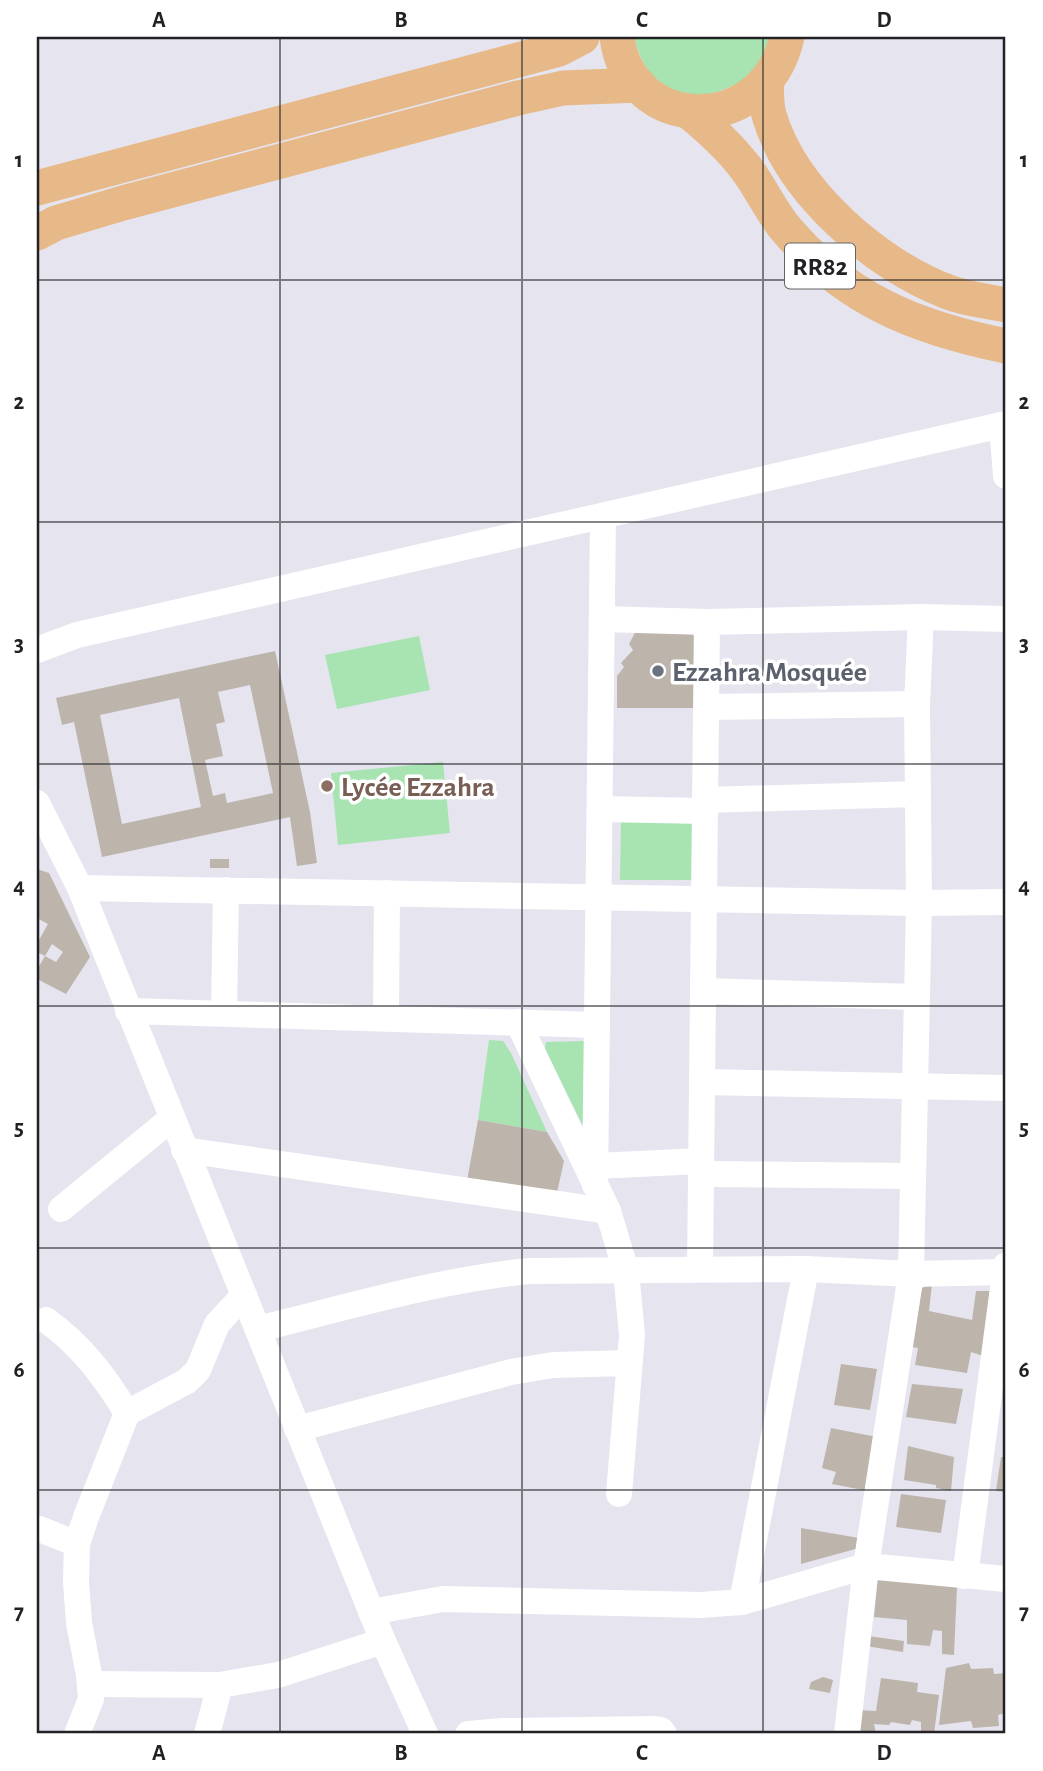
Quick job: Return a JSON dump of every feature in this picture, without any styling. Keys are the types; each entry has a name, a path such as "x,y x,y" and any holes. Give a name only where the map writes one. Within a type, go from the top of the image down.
{"main road":[{"path":"37,188 559,49 582,37"},
{"name":"RR82","path":"617,37 623,59 639,85 653,97 688,111 724,109 747,99 766,83 779,61 786,37"},
{"name":"RR82","path":"766,83 768,113 780,143 820,202 877,254 909,275 950,293 1006,305"},
{"path":"37,233 56,223 123,203 518,97 563,88 639,85"},
{"name":"RR82","path":"688,111 715,132 746,168 785,227 820,266 858,293 897,313 940,330 1006,346"}],"street":[{"path":"37,650 77,635 1004,425 1006,476"},
{"path":"595,1175 603,516"},
{"path":"602,619 707,622 921,617 1006,619"},
{"path":"847,1734 866,1566 911,1274 919,903 917,704 921,617"},
{"path":"700,1269 707,622"},
{"path":"37,634 77,635"},
{"path":"706,707 917,704"},
{"path":"600,809 917,794"},
{"path":"37,803 45,843 80,888 383,1642 425,1734"},
{"path":"80,888 919,903 1006,902"},
{"path":"224,1013 226,890"},
{"path":"386,1018 387,893"},
{"path":"704,991 917,997"},
{"path":"128,1011 597,1024"},
{"path":"518,1022 595,1175 626,1271 632,1335 619,1494"},
{"path":"702,1082 1006,1088"},
{"path":"61,1209 171,1119"},
{"path":"184,1150 607,1211"},
{"path":"595,1175 701,1168 913,1176"},
{"path":"965,1576 1006,1265"},
{"path":"258,1329 488,1275 530,1271 806,1269 911,1274 1005,1272"},
{"path":"742,1602 806,1269"},
{"path":"76,1734 91,1699 79,1623 77,1544 127,1413 187,1381 198,1370 217,1324 244,1296"},
{"path":"40,1325 64,1333 86,1354 127,1413"},
{"path":"297,1429 511,1372 553,1365 629,1363"},
{"path":"37,1528 77,1544"},
{"path":"372,1612 443,1599 700,1605 742,1602 866,1566 1006,1579"},
{"path":"90,1684 220,1685 278,1675 383,1642"},
{"path":"207,1734 220,1685"},
{"path":"468,1734 655,1729 664,1734"}],"green space":[{"path":"634,37 776,37 759,76 696,100 655,78 643,63"},
{"path":"419,636 430,690 337,709 325,655"},
{"path":"443,762 450,833 338,845 331,773"},
{"path":"621,819 693,820 692,880 620,880"},
{"path":"489,1040 503,1041 511,1053 547,1132 478,1120"},
{"path":"587,1041 587,1123 582,1124 545,1049 546,1042"}],"building":[{"name":"Ezzahra Mosquée","path":"637,629 690,630 697,641 695,708 617,708 617,676 624,667 621,663 633,650 629,644"},
{"path":"275,651 310,812 317,863 297,866 290,817 102,857 74,722 62,725 56,698","holes":["250,685 273,793 227,803 225,793 213,796 205,760 223,756 216,724 225,722 218,692","179,698 201,807 122,824 100,715"]},
{"path":"210,859 229,859 229,868 210,868"},
{"path":"37,869 49,873 90,957 66,994 37,979 37,970 45,956 37,952 37,939 39,940 48,924 37,918","holes":["52,944 63,952 56,962 45,956"]},
{"path":"478,1120 547,1132 564,1161 556,1197 467,1181"},
{"path":"932,1284 929,1311 972,1320 976,1291 990,1291 983,1356 971,1352 967,1373 915,1365 918,1348 912,1347 922,1288"},
{"path":"841,1364 877,1369 870,1410 834,1405"},
{"path":"912,1384 963,1389 956,1424 906,1417"},
{"path":"831,1428 877,1437 868,1491 832,1484 836,1472 822,1468"},
{"path":"908,1446 954,1457 951,1491 936,1488 936,1485 904,1480"},
{"path":"1001,1457 1006,1457 1006,1492 996,1491"},
{"path":"901,1494 946,1500 941,1533 896,1527"},
{"path":"801,1528 859,1538 859,1548 801,1564"},
{"path":"878,1576 957,1587 954,1655 942,1654 942,1631 933,1630 930,1646 907,1644 907,1620 874,1617"},
{"path":"868,1636 904,1641 903,1652 866,1646"},
{"path":"969,1663 971,1669 993,1668 994,1674 1006,1673 1006,1713 998,1715 999,1726 973,1728 971,1721 939,1725 946,1668"},
{"path":"823,1677 833,1680 830,1693 809,1689 811,1682"},
{"path":"881,1678 918,1683 917,1692 939,1695 934,1734 921,1734 921,1722 912,1720 910,1725 891,1722 889,1725 874,1724 876,1734 855,1734 858,1710 876,1711"}],"place":[{"name":"Ezzahra Mosquée","path":"658,671"},
{"name":"Lycée Ezzahra","path":"327,786"}]}
